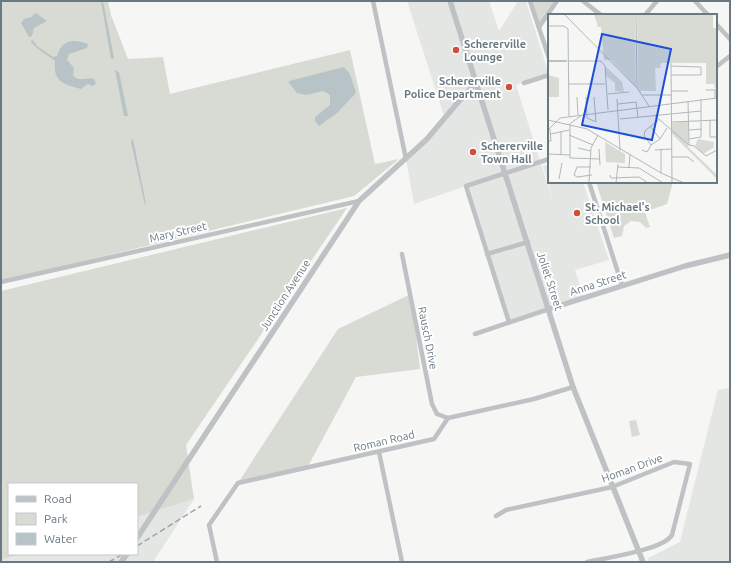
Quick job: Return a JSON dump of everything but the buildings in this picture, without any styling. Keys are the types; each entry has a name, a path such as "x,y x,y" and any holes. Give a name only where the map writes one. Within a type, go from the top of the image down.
{"street":[{"path":"374,1 406,159"},
{"name":"Joliet Street","path":"450,1 573,387 643,562"},
{"path":"530,1 548,55"},
{"path":"539,27 557,1"},
{"path":"583,1 600,14"},
{"path":"646,14 657,1"},
{"path":"695,1 707,14"},
{"path":"717,25 730,39"},
{"path":"717,66 730,56"},
{"path":"524,83 548,75"},
{"name":"Junction Avenue","path":"138,536 359,201 427,139 476,83"},
{"path":"509,322 466,186 548,159"},
{"path":"589,183 622,285"},
{"name":"Mary Street","path":"1,282 359,201"},
{"path":"487,254 528,242"},
{"name":"Rausch Drive","path":"402,254 432,404 437,414 448,418"},
{"name":"Anna Street","path":"474,334 622,285 730,254"},
{"path":"448,418 458,414 534,399 573,387"},
{"name":"Roman Road","path":"217,562 209,525 238,483 434,439 448,418"},
{"path":"379,452 402,562"},
{"name":"Homan Drive","path":"496,516 506,510 612,486 674,462 690,464 672,535 669,540 639,552"},
{"path":"587,562 639,552"}],"shaded area":[{"path":"407,1 489,1 499,31 518,1 526,1 548,75 516,85 554,205 543,166 548,164 548,183 583,183 609,260 575,270 584,298 509,322 466,186 414,204 406,159 445,119"},
{"path":"730,388 730,562 649,562 648,558 680,542 718,390"},
{"path":"194,499 153,562 1,562 1,560 18,555 138,555 138,517"}],"green space":[{"path":"1,1 108,1 111,15 128,59 163,57 170,94 350,50 375,164 399,159 354,196 1,281"},
{"path":"532,1 559,1 548,14 539,27"},
{"path":"596,183 673,183 667,204 645,212 650,227 646,228 640,222 631,221 624,226 622,236 614,238"},
{"path":"347,208 186,445 194,499 138,517 138,483 8,483 8,555 18,555 1,560 1,291"},
{"path":"411,294 420,369 356,377 307,468 238,483 338,329"},
{"path":"636,420 640,435 632,437 629,421"}],"water":[{"path":"101,1 103,1 114,58 111,59"},
{"path":"36,13 47,21 34,28 32,36 29,37 21,23 24,19 31,17"},
{"path":"32,39 37,46 53,57 57,56 61,47 68,42 77,41 88,44 87,48 69,54 67,60 74,68 73,75 75,77 78,79 94,79 96,83 93,86 88,84 81,89 60,81 56,73 55,61 37,48 31,42"},
{"path":"344,67 350,74 356,93 337,113 319,126 315,121 315,117 330,105 330,95 323,91 306,95 297,93 289,81"},
{"path":"115,70 119,72 128,116 124,116"},
{"path":"133,139 146,204 145,205 131,142"}],"railway":[{"path":"138,545 201,506"},
{"path":"109,562 121,555"}],"place":[{"name":"Schererville Lounge","path":"456,50"},
{"name":"Schererville Police Department","path":"509,87"},
{"name":"Schererville Town Hall","path":"473,152"},
{"name":"St. Michael's School","path":"577,213"}]}
